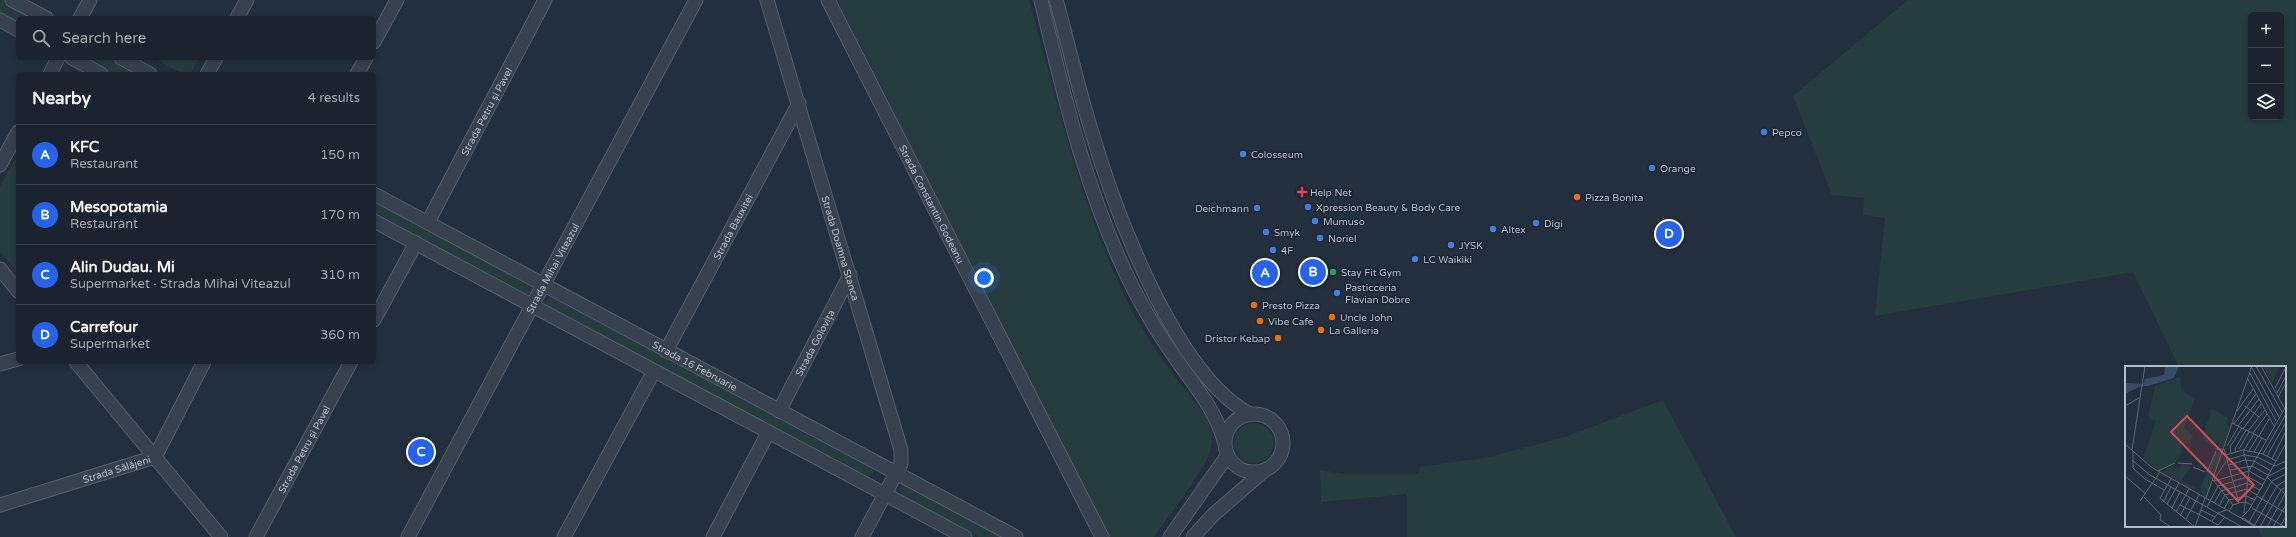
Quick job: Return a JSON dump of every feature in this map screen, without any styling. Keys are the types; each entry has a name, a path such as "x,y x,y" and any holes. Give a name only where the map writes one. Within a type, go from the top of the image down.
{"street":[{"path":"12,0 42,16"},
{"path":"81,16 90,0"},
{"path":"238,16 247,0"},
{"path":"376,38 397,0"},
{"name":"Strada Petru și Pavel","path":"428,222 545,0"},
{"name":"Strada Mihai Viteazul","path":"408,537 696,0"},
{"name":"Strada Doamna Stanca","path":"767,0 850,274 901,450 901,464 862,537"},
{"name":"Strada Constantin Godeanu","path":"828,0 1102,537"},
{"path":"1041,0 1063,94 1085,166 1107,228 1131,284 1150,322 1211,408 1224,441 1227,456 1239,469 1248,472 1265,470"},
{"path":"1056,0 1090,126 1120,213 1160,306 1203,372 1232,404 1250,414"},
{"path":"0,20 16,29"},
{"path":"51,72 57,60"},
{"path":"76,60 97,72"},
{"path":"125,60 146,72"},
{"path":"209,72 215,60"},
{"path":"358,72 365,60"},
{"name":"Strada Bauxitei","path":"666,350 799,103"},
{"path":"0,166 16,136"},
{"name":"Strada 16 Februarie","path":"376,195 779,411 897,472 1016,537"},
{"path":"376,222 533,304 768,434 965,537"},
{"path":"376,316 416,243"},
{"path":"0,269 16,289"},
{"name":"Strada Golovița","path":"779,411 850,274"},
{"path":"0,364 16,360"},
{"path":"78,364 221,537"},
{"name":"Strada Sălăjeni","path":"0,506 155,457 203,364"},
{"name":"Strada Petru și Pavel","path":"256,537 350,364"},
{"path":"564,537 654,371"},
{"path":"1193,537 1213,515 1265,470 1277,462 1283,442 1282,434 1270,418 1258,414 1242,416 1230,426 1224,441"},
{"path":"713,537 768,434"},
{"path":"1170,537 1227,456"}],"green space":[{"path":"0,0 8,0 38,16 16,16 16,22 0,13"},
{"path":"837,0 1029,0 1072,154 1097,230 1112,267 1128,303 1145,333 1164,361 1205,415 1211,431 1211,448 1203,467 1154,537 1109,537"},
{"path":"1908,0 2296,0 2296,537 2262,537 2257,527 2286,527 2286,366 2179,366 2133,272 1875,316 1885,218 1863,215 1864,198 1832,195 1793,96"},
{"path":"88,60 120,60 142,72 109,72"},
{"path":"157,60 198,60 191,72 180,72"},
{"path":"16,157 16,272 0,252 0,186"},
{"path":"376,197 537,285 535,301 376,216"},
{"path":"551,296 870,464 875,471 867,479 550,310 544,304"},
{"path":"1663,400 1736,537 1407,537 1407,494 1321,502 1320,470 1344,474 1418,474 1421,467 1489,457 1565,437"},
{"path":"1258,423 1265,426 1271,432 1274,443 1273,451 1265,460 1258,463 1250,463 1243,460 1235,451 1234,439 1237,432 1246,424"},
{"path":"903,483 1006,537 979,537 902,495 898,488"}],"place":[{"name":"Pepco","path":"1764,132"},
{"name":"Colosseum","path":"1243,154"},
{"name":"Orange","path":"1652,168"},
{"name":"Help Net","path":"1302,192"},
{"name":"Pizza Bonita","path":"1577,197"},
{"name":"Xpression Beauty & Body Care","path":"1308,207"},
{"name":"Deichmann","path":"1257,208"},
{"name":"Mumuso","path":"1315,221"},
{"name":"Digi","path":"1536,223"},
{"name":"Altex","path":"1493,229"},
{"name":"Smyk","path":"1266,232"},
{"name":"Carrefour","path":"1669,234"},
{"name":"Noriel","path":"1320,238"},
{"name":"JYSK","path":"1451,245"},
{"name":"4F","path":"1273,250"},
{"name":"LC Waikiki","path":"1415,259"},
{"name":"Mesopotamia","path":"1313,272"},
{"name":"Stay Fit Gym","path":"1333,272"},
{"name":"KFC","path":"1265,273"},
{"name":"Pasticceria Flavian Dobre","path":"1337,293"},
{"name":"Presto Pizza","path":"1254,305"},
{"name":"Uncle John","path":"1332,317"},
{"name":"Vibe Cafe","path":"1260,321"},
{"name":"La Galleria","path":"1321,330"},
{"name":"Dristor Kebap","path":"1278,338"},
{"name":"Alin Dudau. Mi","path":"421,452"}]}
